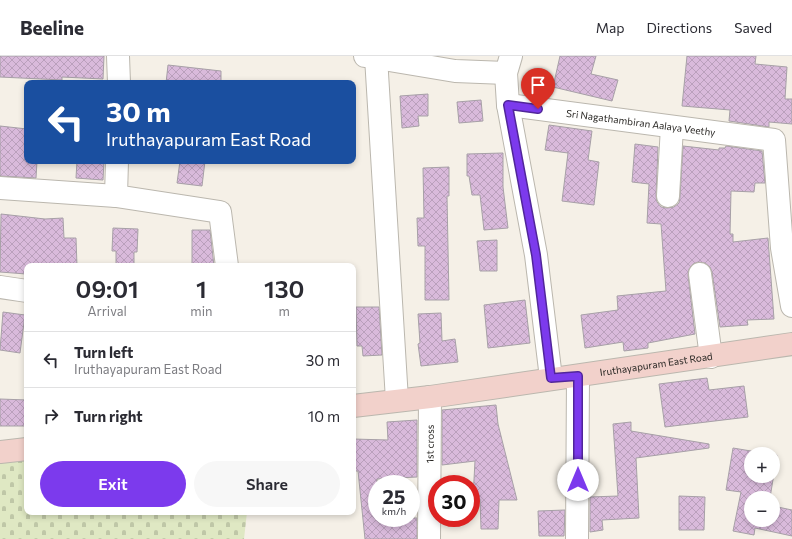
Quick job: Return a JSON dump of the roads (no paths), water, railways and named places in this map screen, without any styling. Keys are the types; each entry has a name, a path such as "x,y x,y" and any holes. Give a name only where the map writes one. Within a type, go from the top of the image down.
{"main road":[{"name":"Iruthayapuram East Road","path":"356,406 430,397 551,378 578,376 792,344"},
{"path":"0,452 24,449"}],"street":[{"path":"118,56 119,80"},
{"path":"397,400 371,57 430,61 455,71 509,64 508,105 536,255 551,378"},
{"name":"Sri Nagathambiran Aalaya Veethy","path":"508,105 783,141 782,248 792,306"},
{"path":"668,196 672,127"},
{"path":"116,196 117,164"},
{"path":"0,188 116,196 220,212 227,263"},
{"path":"700,274 711,357"},
{"path":"0,287 24,291"},
{"path":"578,376 578,539"},
{"name":"1st cross","path":"428,539 430,397"}]}
